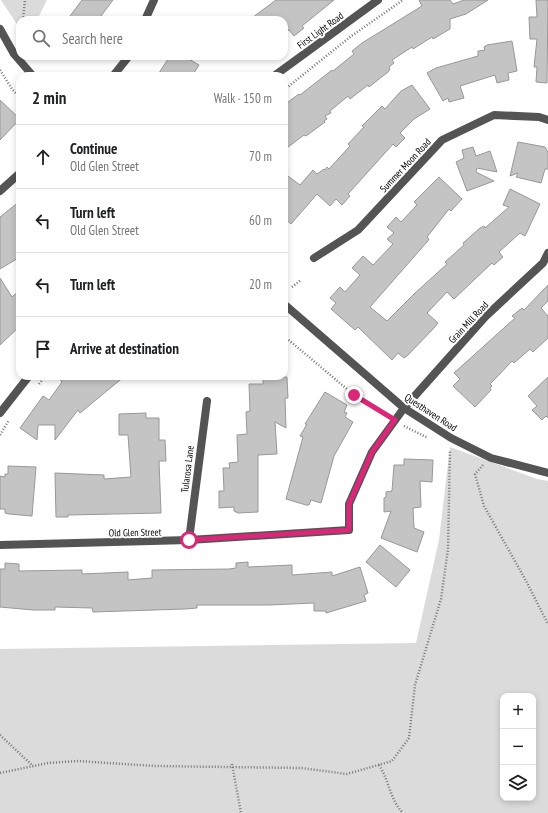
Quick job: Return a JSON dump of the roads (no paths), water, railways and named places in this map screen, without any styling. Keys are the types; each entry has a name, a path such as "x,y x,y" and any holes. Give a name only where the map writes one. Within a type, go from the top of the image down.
{"street":[{"path":"147,16 154,0"},
{"name":"First Light Road","path":"279,72 378,0"},
{"path":"0,29 16,56"},
{"path":"19,60 30,72"},
{"path":"116,72 126,60"},
{"name":"Summer Moon Road","path":"314,258 358,230 442,140 494,116 539,117 548,120"},
{"path":"0,191 16,177"},
{"name":"Grain Mill Road","path":"404,408 485,317 542,263 548,253"},
{"name":"Questhaven Road","path":"288,307 404,408 451,438 491,458 548,473"},
{"path":"0,413 25,380"},
{"name":"Tularosa Lane","path":"189,540 207,401"},
{"name":"Old Glen Street","path":"0,545 189,540 349,530 349,504 372,452 404,408"}]}
